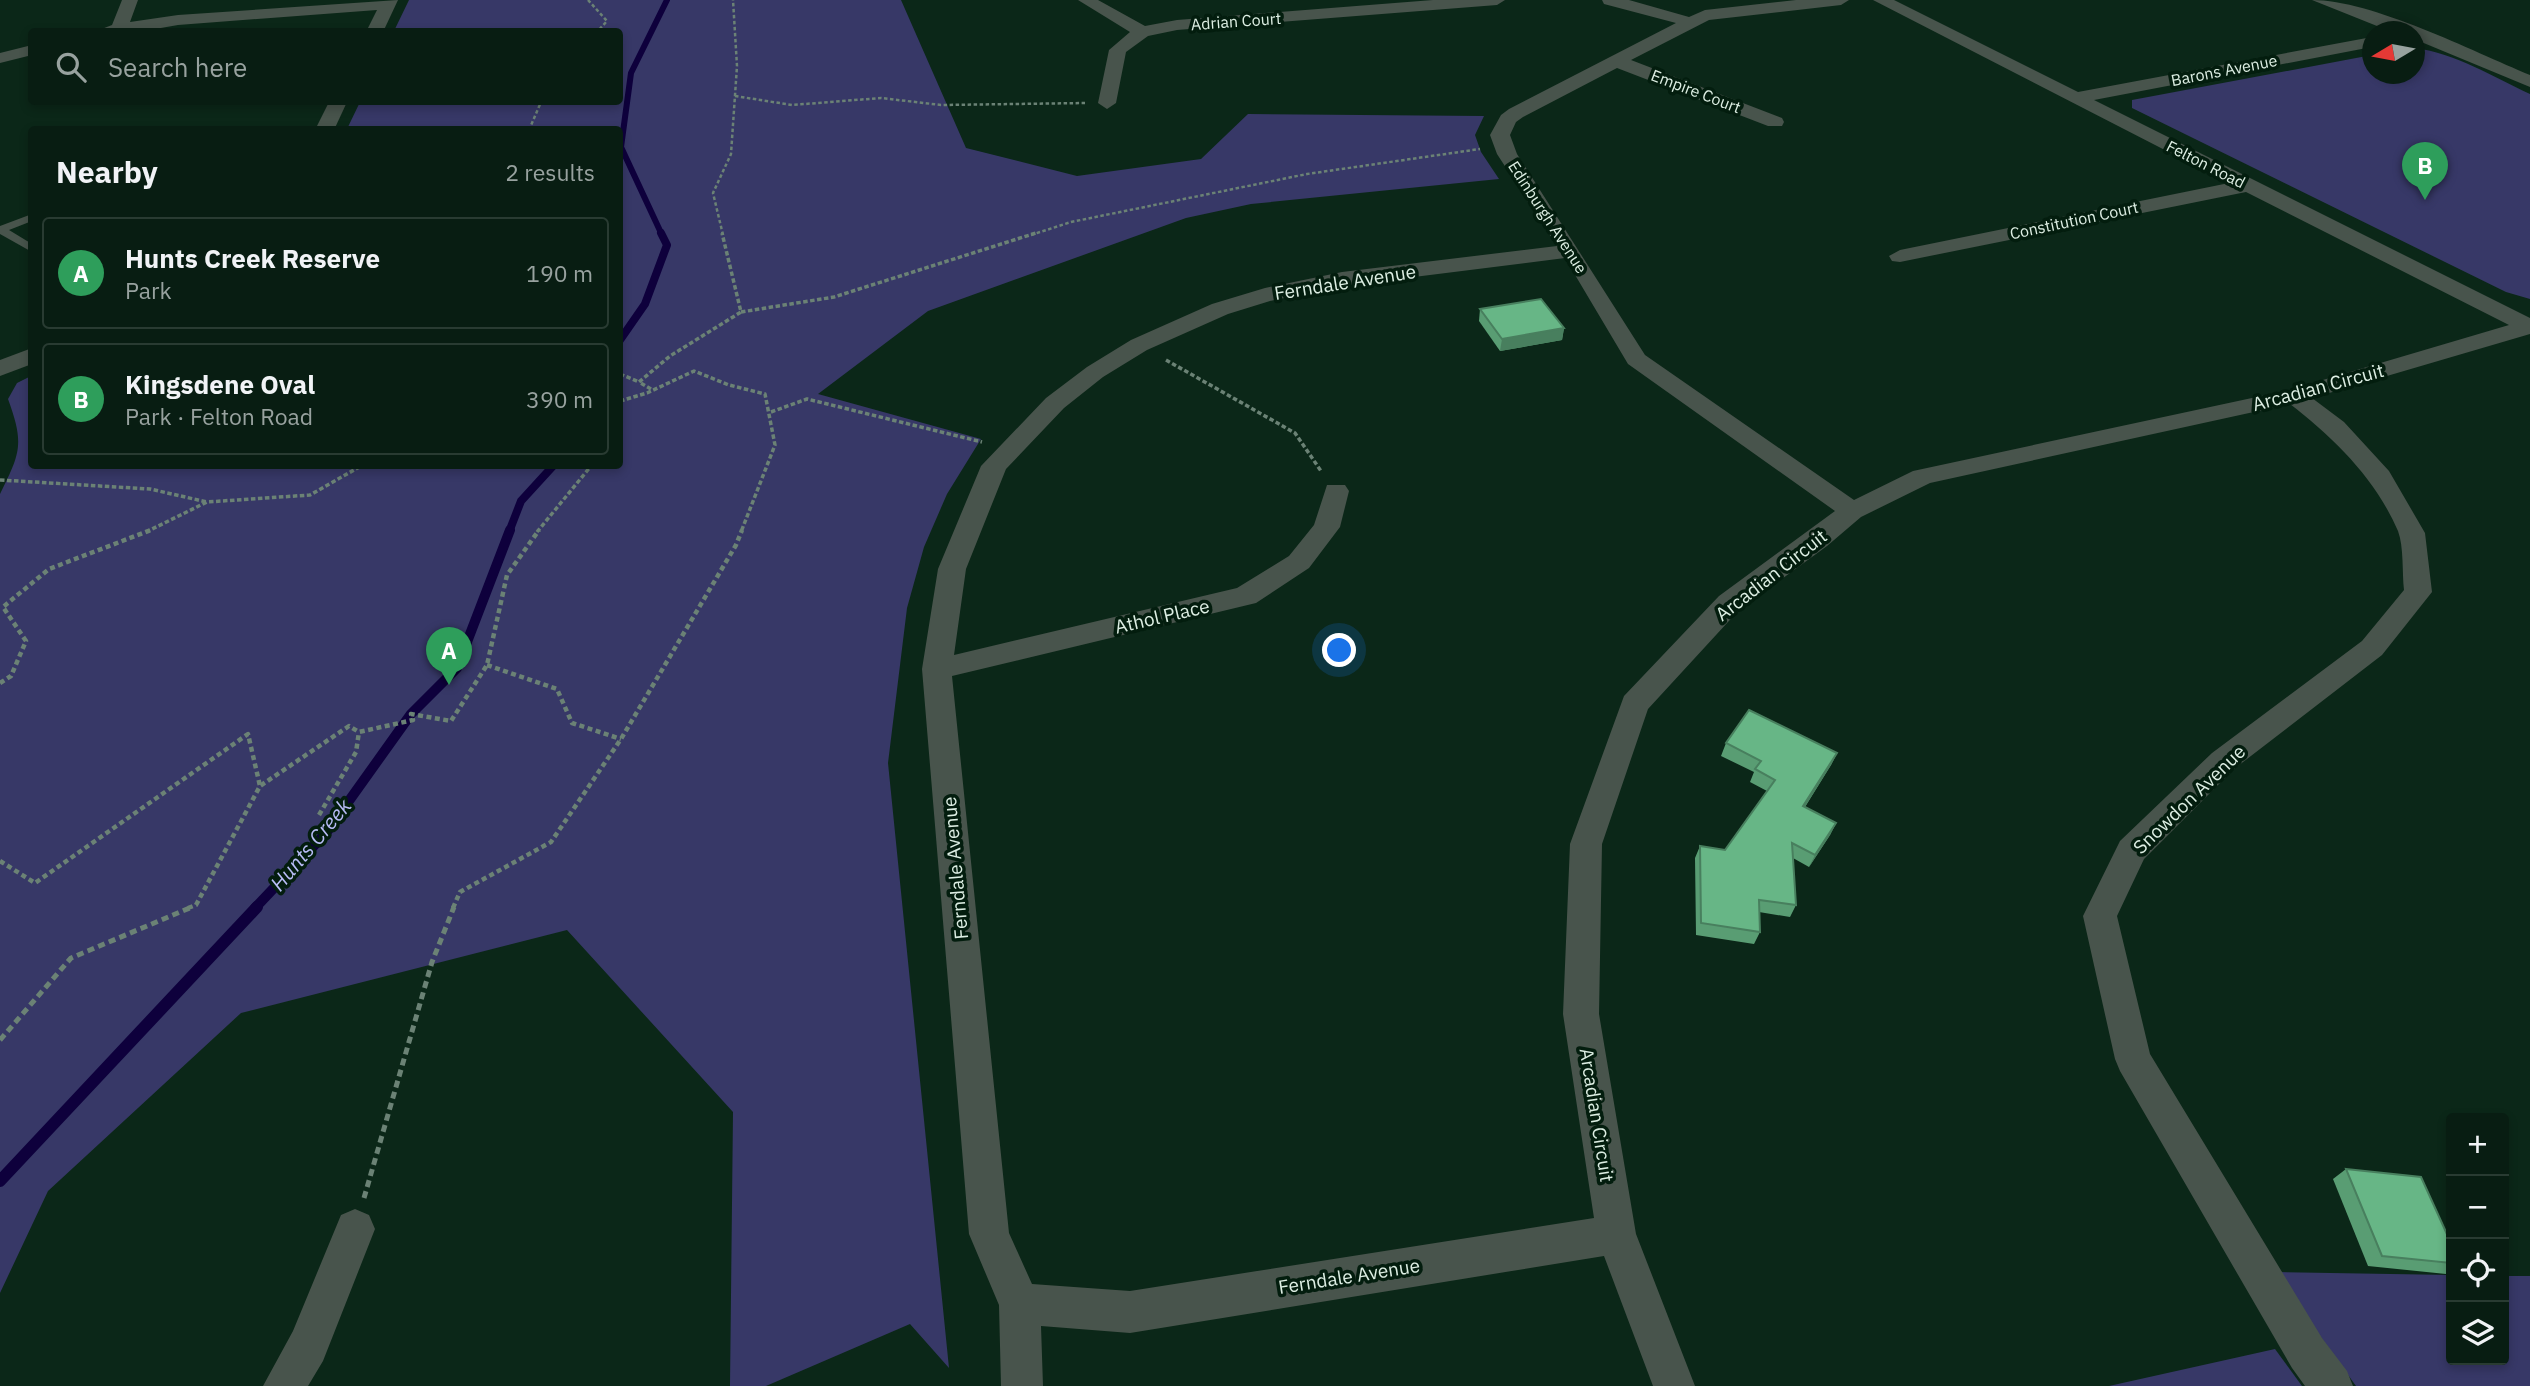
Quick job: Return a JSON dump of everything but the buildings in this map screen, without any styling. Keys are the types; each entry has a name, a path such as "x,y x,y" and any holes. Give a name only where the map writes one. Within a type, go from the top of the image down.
{"street":[{"path":"112,28 130,0"},
{"path":"1086,0 1142,32 1118,50 1107,103"},
{"name":"Adrian Court","path":"1142,32 1177,25 1497,0"},
{"path":"1610,0 1690,22"},
{"name":"Edinburgh Avenue","path":"1841,0 1705,15 1508,119 1500,135 1502,146 1571,251 1636,359 1852,511"},
{"name":"Felton Road","path":"1881,0 2529,327"},
{"path":"2320,0 2380,21"},
{"path":"124,28 178,20 389,2"},
{"path":"376,28 389,2"},
{"path":"2425,38 2530,82"},
{"name":"Barons Avenue","path":"2076,98 2362,44"},
{"path":"0,58 28,51"},
{"name":"Empire Court","path":"1616,61 1775,122"},
{"path":"326,126 336,105"},
{"name":"Constitution Court","path":"1900,256 2248,185"},
{"name":"Ferndale Avenue","path":"1571,251 1305,286 1220,309 1139,345 1094,372 1055,403 994,466 952,569 937,669 989,1234 1020,1304 1130,1312 1616,1234"},
{"name":"Arcadian Circuit","path":"1674,1386 1616,1234 1581,1014 1586,844 1635,704 1729,603 1818,540 1852,511 1922,477 2294,396 2529,327"},
{"path":"0,369 28,357"},
{"name":"Snowdon Avenue","path":"2294,396 2334,427 2376,471 2412,533 2418,592 2372,648 2222,761 2132,850 2100,916 2133,1059 2307,1353 2332,1386"},
{"name":"Athol Place","path":"937,669 1246,597 1299,562 1326,527 1336,491"},
{"path":"284,1386 308,1346 355,1229"},
{"path":"1020,1304 1021,1386"}],"lane":[{"path":"2,230 28,219"},
{"path":"2,230 28,246"}],"path":[{"path":"588,0 607,22 601,28"},
{"path":"733,0 737,66 731,154 713,193 741,312"},
{"path":"735,96 792,105 880,98 941,105 1107,103"},
{"path":"531,126 540,105"},
{"path":"639,382 670,356 741,312 834,297 1071,222 1307,174 1502,146"},
{"path":"1139,345 1295,433 1336,491"},
{"path":"355,1229 432,962 460,892 551,842 621,739 736,545 775,445 771,412 765,394 729,385 694,371 651,389 634,400 623,401"},
{"path":"623,375 651,389"},
{"path":"771,412 807,399 1010,448"},
{"path":"0,480 150,489 208,502 310,495 356,469"},
{"path":"0,1040 71,958 196,905 260,786 349,726 359,732 413,720 411,714 451,721 487,665 507,575 544,522 588,469"},
{"path":"0,683 12,676 26,641 3,607 49,569 166,524 208,502"},
{"path":"487,665 557,689 572,723 621,739"},
{"path":"319,815 356,752 359,732"},
{"path":"0,861 35,883 248,734 260,786"}],"shaded area":[{"path":"409,0 901,0 966,148 1077,176 1201,159 1248,114 1484,116 1475,135 1481,152 1499,179 1251,204 1186,218 928,311 818,394 981,439 947,494 924,547 907,608 888,763 949,1368 910,1324 766,1386 730,1386 733,1112 567,930 241,1013 48,1191 0,1293 0,494 18,447 16,426 8,399 17,383 28,378 28,469 623,469 623,126 348,126 359,105 623,105 623,28 395,28"},
{"path":"2425,50 2459,60 2530,94 2530,299 2506,292 2132,108 2132,100 2362,57 2362,84 2425,84"},
{"path":"2274,1272 2446,1275 2446,1365 2509,1365 2509,1276 2530,1276 2530,1386 2356,1386"},
{"path":"2275,1349 2302,1386 2109,1386"}],"waterway":[{"name":"Hunts Creek","path":"623,132 631,73 667,0"},
{"name":"Hunts Creek","path":"623,151 662,235"},
{"name":"Hunts Creek","path":"623,336 645,304 667,245 662,235"},
{"name":"Hunts Creek","path":"509,532 521,501 550,469"},
{"name":"Hunts Creek","path":"255,908 326,833 411,714 457,668 510,530"},
{"name":"Hunts Creek","path":"0,1181 257,907"}],"place":[{"name":"Kingsdene Oval","path":"2425,200"},
{"name":"Hunts Creek Reserve","path":"449,685"}]}
